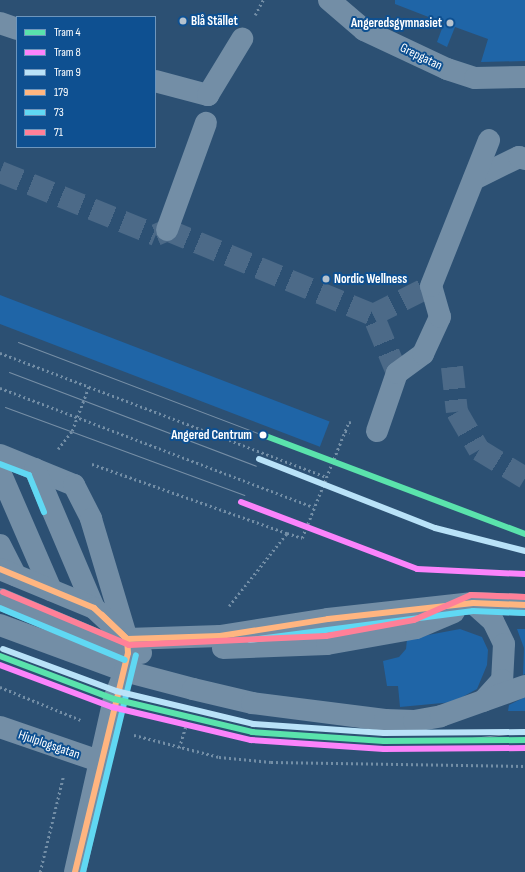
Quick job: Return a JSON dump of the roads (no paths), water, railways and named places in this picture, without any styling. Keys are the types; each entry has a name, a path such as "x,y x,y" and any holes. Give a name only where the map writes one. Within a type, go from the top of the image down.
{"street":[{"name":"Grepgatan","path":"330,0 364,30 447,69 475,78 525,76"},
{"path":"0,23 16,29"},
{"path":"156,81 208,95 242,40"},
{"path":"167,230 206,123"},
{"path":"377,432 397,373 423,354 440,318 431,286 489,140"},
{"path":"474,179 519,157 525,159"},
{"path":"0,455 74,485 91,519 127,654 99,761 75,872"},
{"path":"35,469 94,608 127,654"},
{"path":"0,472 51,590"},
{"path":"0,544 8,572 94,608"},
{"path":"0,600 127,654 252,703 385,720 414,721 480,705 525,686"},
{"path":"473,603 493,621 504,644 502,680 480,705"},
{"path":"0,625 127,654 206,637 473,603 525,605"},
{"name":"Hjulplogsgatan","path":"0,727 69,752 99,761"}],"tunnel":[{"path":"0,172 156,235 167,230 373,315"},
{"path":"397,373 373,315 431,286"},
{"path":"452,367 457,412 479,450 525,478"}],"tram line":[{"path":"18,342 263,435"},
{"path":"9,372 256,466"},
{"path":"5,407 244,495"},
{"name":"4","path":"263,435 525,534"},
{"name":"9","path":"259,459 435,528 525,551"},
{"name":"8","path":"241,502 417,569 525,574"},
{"name":"9","path":"3,649 116,691 253,724 384,733 525,732"},
{"name":"4","path":"0,656 114,699 252,732 384,741 525,740"},
{"name":"8","path":"0,665 112,707 251,740 384,749 525,748"},
{"path":"384,741 463,739 525,732"}],"place":[{"name":"Blå Stället","path":"183,21"},
{"name":"Angeredsgymnasiet","path":"450,23"},
{"name":"Nordic Wellness","path":"326,279"},
{"name":"Angered Centrum","path":"263,435"}]}
